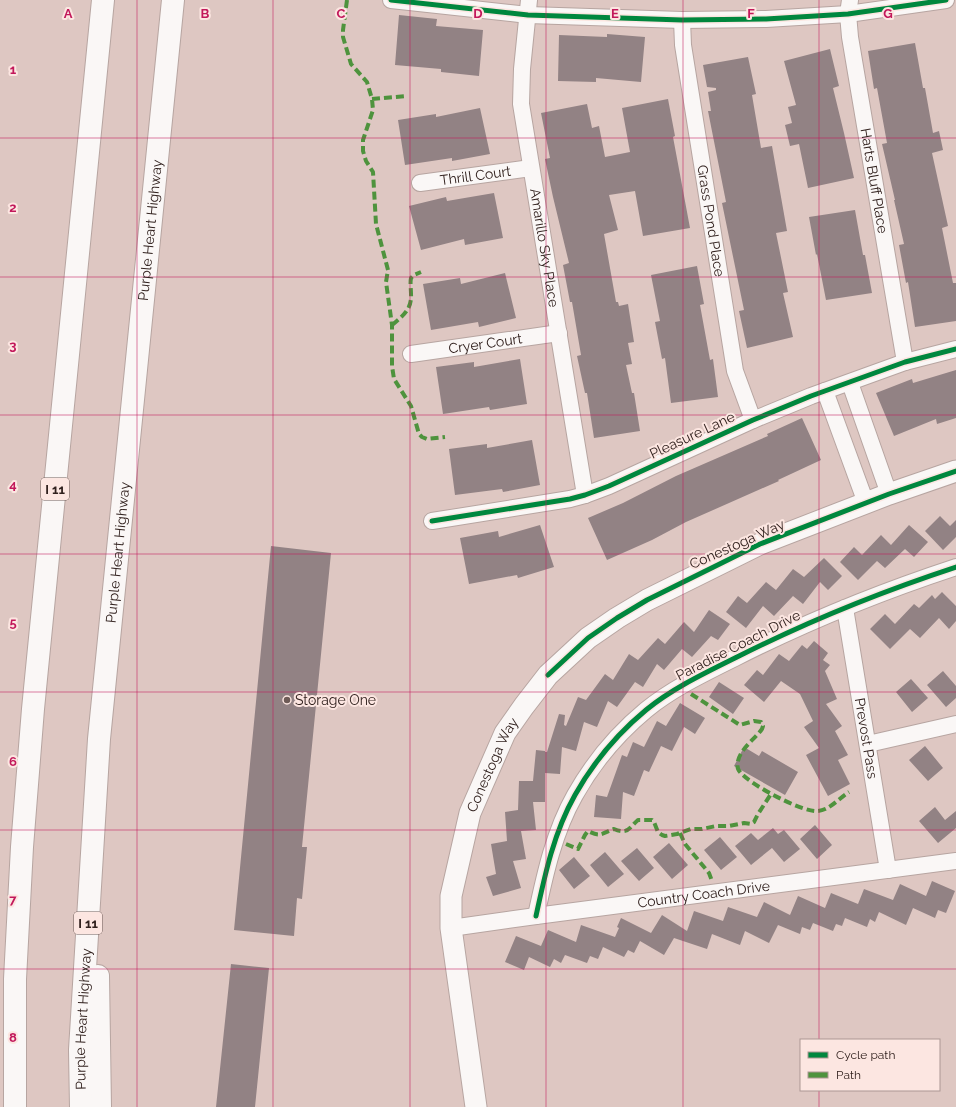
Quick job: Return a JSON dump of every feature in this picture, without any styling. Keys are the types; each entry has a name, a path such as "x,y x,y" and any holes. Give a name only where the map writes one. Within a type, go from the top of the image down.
{"highway":[{"name":"I 11","path":"15,1107 15,979 22,847 33,709 103,0"},
{"name":"Purple Heart Highway","path":"81,1107 80,1050 98,739 173,0"},
{"path":"98,739 98,982 100,1107"},
{"path":"0,1084 15,979"}],"street":[{"path":"391,0 528,7 682,20 766,19 849,7 946,0"},
{"name":"Amarillo Sky Place","path":"528,7 522,70 521,104 585,495"},
{"name":"Harts Bluff Place","path":"849,7 850,38 905,362"},
{"name":"Grass Pond Place","path":"682,20 683,45 734,371 753,420"},
{"name":"Thrill Court","path":"420,183 531,168"},
{"name":"Cryer Court","path":"411,354 559,333"},
{"name":"Pleasure Lane","path":"432,521 570,499 585,495 616,483 753,420 825,391 905,362 956,349"},
{"path":"850,383 889,494"},
{"path":"825,391 866,503"},
{"name":"Conestoga Way","path":"476,1107 451,928 451,896 470,812 505,733 524,706 548,675 588,638 647,600 760,544 889,494 956,471"},
{"name":"Paradise Coach Drive","path":"536,916 552,848 566,813 593,767 629,725 668,694 760,645 845,608 956,567"},
{"name":"Prevost Pass","path":"845,608 888,870"},
{"path":"868,744 956,724"},
{"name":"Country Coach Drive","path":"451,928 956,861"}],"building":[{"path":"399,15 437,19 436,26 483,30 479,76 441,72 441,69 395,65"},
{"path":"607,34 645,37 641,82 596,78 596,82 558,81 559,35 607,37"},
{"path":"915,43 933,133 939,131 943,150 932,153 948,226 942,228 953,283 956,283 956,321 915,327 908,282 906,283 899,245 904,244 882,144 887,143 877,88 874,89 868,51"},
{"path":"830,49 839,86 833,88 854,178 808,188 799,144 790,146 785,125 792,123 788,107 796,105 784,61"},
{"path":"748,57 756,94 752,95 761,148 772,146 787,231 776,233 788,292 783,293 793,337 747,348 739,311 744,310 722,203 726,202 708,111 711,111 708,92 716,90 716,88 707,87 703,65"},
{"path":"668,99 675,136 673,137 690,228 643,236 635,191 609,195 618,230 604,234 616,302 618,302 619,306 628,304 634,342 628,343 632,364 626,365 632,393 634,393 640,431 594,438 587,393 585,393 577,356 581,355 572,302 570,302 563,265 569,263 545,159 550,158 541,113 587,104 592,128 599,126 605,157 630,152 622,108"},
{"path":"480,108 490,154 452,161 452,158 405,165 398,120 436,114 436,117"},
{"path":"494,193 503,238 465,245 464,239 421,250 409,206 446,197 447,201"},
{"path":"855,210 872,293 826,300 809,217"},
{"path":"697,266 704,304 700,305 710,360 713,359 718,397 671,403 665,358 662,359 655,322 660,321 651,275"},
{"path":"505,273 516,318 479,327 478,322 431,330 423,284 460,278 461,284"},
{"path":"520,359 527,404 490,410 489,407 443,414 436,367 474,362 474,367"},
{"path":"956,370 956,418 937,424 936,419 894,436 876,393 912,379 913,383"},
{"path":"802,418 821,460 778,480 779,481 686,522 652,540 607,560 588,518 623,503 676,476 768,436 767,434"},
{"path":"532,440 540,485 503,492 502,489 455,495 449,449 487,444 487,448"},
{"path":"940,516 950,526 956,520 956,537 943,550 925,531"},
{"path":"540,525 554,567 518,578 517,575 469,584 460,538 498,531 499,537"},
{"path":"909,525 928,542 914,557 905,549 885,568 877,561 858,580 840,562 854,547 862,555 881,535 891,545"},
{"name":"Storage One","path":"271,546 331,553 302,847 307,847 302,899 297,898 294,936 234,930"},
{"path":"824,558 842,576 828,590 820,582 803,604 793,596 774,616 763,606 746,628 726,612 738,596 747,603 766,582 776,590 793,569 804,577"},
{"path":"942,592 956,606 956,621 949,629 939,618 920,638 910,629 890,649 870,629 885,614 895,624 914,604 919,608 932,595 935,599"},
{"path":"709,610 730,624 718,640 711,636 692,657 682,649 664,670 657,664 643,687 635,682 617,707 608,701 597,727 584,722 576,751 562,747 560,774 545,773 545,802 533,802 536,830 521,831 526,859 513,861 521,888 493,896 486,877 496,874 491,844 507,841 505,812 518,810 519,781 533,781 536,750 547,752 559,714 565,715 564,725 566,726 578,697 586,700 605,674 613,680 629,654 638,660 658,638 665,644 684,622 694,632"},
{"path":"814,641 828,653 823,660 830,665 825,671 837,699 826,704 842,726 835,731 848,755 838,760 850,784 828,796 806,755 819,748 804,727 813,721 800,694 781,681 764,702 744,685 757,670 763,675 779,654 789,661 802,645 807,649"},
{"path":"943,671 956,686 956,698 946,707 927,685"},
{"path":"911,679 928,698 912,712 896,692"},
{"path":"719,682 744,698 733,714 709,697"},
{"path":"680,703 705,718 695,734 684,727 672,751 661,746 649,772 644,770 634,796 623,792 621,819 594,817 596,795 607,797 622,755 627,757 633,742 644,747 657,721 666,726"},
{"path":"925,746 943,768 928,781 909,760"},
{"path":"744,747 759,756 762,751 798,772 785,795 734,766"},
{"path":"935,807 945,820 956,811 956,828 938,843 919,821"},
{"path":"815,825 832,845 817,859 800,839"},
{"path":"773,828 778,834 784,830 800,849 784,862 772,848 751,865 735,846 751,833 758,840"},
{"path":"720,837 737,857 721,870 704,850"},
{"path":"669,843 688,865 672,879 653,857"},
{"path":"637,848 654,868 639,881 621,861"},
{"path":"605,852 624,874 608,887 590,865"},
{"path":"574,857 590,876 574,889 559,870"},
{"path":"932,881 955,891 946,913 938,910 935,918 913,908 906,925 879,912 875,922 870,919 867,927 845,918 842,926 836,924 833,931 813,923 810,930 802,927 800,934 778,925 769,943 745,931 740,945 712,934 707,949 674,938 664,955 640,941 634,953 628,950 624,957 603,947 598,959 590,956 587,963 565,955 561,963 554,959 550,967 529,957 524,970 505,962 516,936 541,946 548,930 576,942 581,925 615,937 621,918 651,933 662,915 687,931 694,911 723,921 728,907 757,917 764,902 790,915 798,896 825,908 831,893 858,904 864,889 893,900 900,884 926,896"},
{"path":"231,964 269,968 255,1107 216,1107"}],"marked path":[{"path":"347,0 343,37 351,64 367,82 372,99 373,110 363,140 363,151 366,161 373,172 376,224 388,270 386,282 392,325 392,366 394,379 411,406 419,434 427,439 445,437"},
{"path":"372,99 406,96"},
{"path":"392,325 406,312 411,299 411,278 421,272"},
{"path":"691,694 740,725 754,721 761,722 763,726 762,729 742,752 737,765 739,771 745,777 765,790 789,803 818,811 830,806 849,792"},
{"path":"566,844 578,849 588,831 596,834 601,834 614,829 625,831 638,820 652,820 658,832 665,836 691,829 729,826 744,823 751,824 754,822 771,794"},
{"path":"680,833 685,844 709,873 712,881"}],"cycle path":[{"path":"391,0 528,15 682,20 766,19 848,14 946,0"},
{"path":"432,521 570,499 585,495 609,486 753,420 811,396 905,362 956,349"},
{"path":"548,675 588,638 647,600 760,544 889,494 956,471"},
{"path":"536,916 556,838 575,795 598,760 635,719 656,702 689,681 789,632 871,597 956,567"}],"place":[{"name":"Storage One","path":"287,700"}]}
